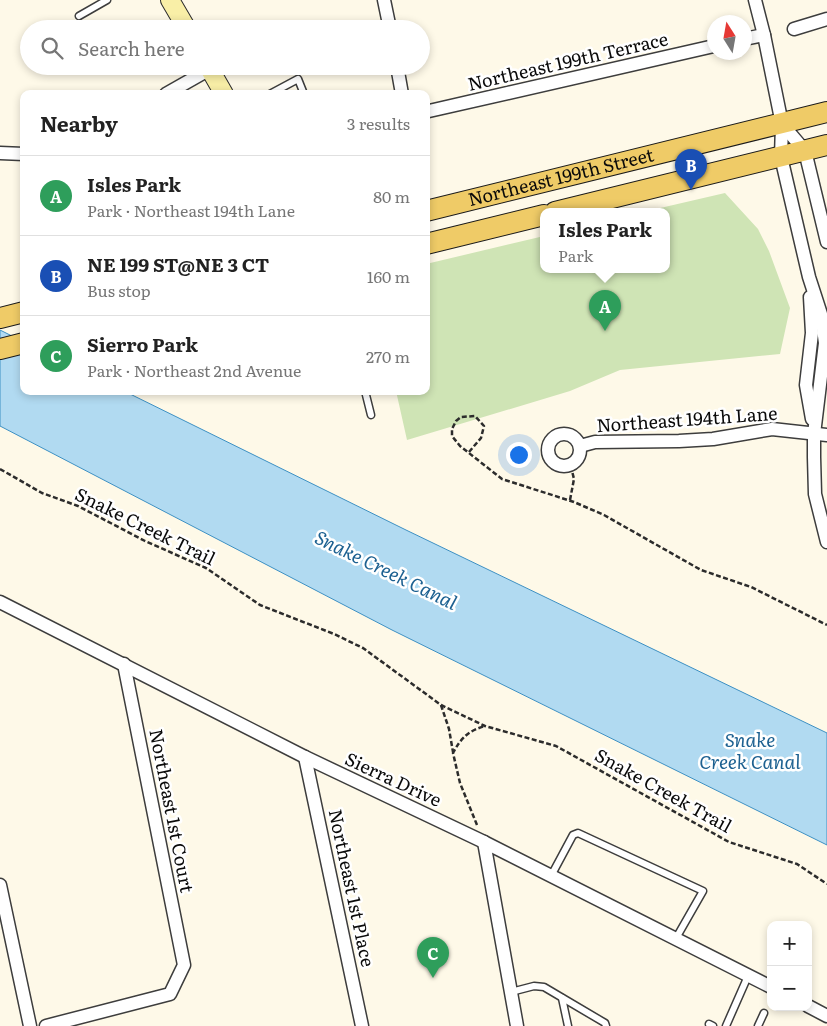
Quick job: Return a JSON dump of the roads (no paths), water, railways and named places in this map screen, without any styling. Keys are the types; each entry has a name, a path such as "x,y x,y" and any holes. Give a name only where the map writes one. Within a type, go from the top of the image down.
{"main road":[{"name":"Northeast 199th Street","path":"430,211 827,112"},
{"name":"Northeast 199th Street","path":"571,208 827,145"},
{"name":"Northeast 199th Street","path":"430,243 540,216"},
{"path":"0,318 20,313"},
{"path":"0,349 20,344"}],"street":[{"path":"170,0 182,20"},
{"path":"384,0 388,20"},
{"path":"755,0 782,124 781,157 809,278 821,314 826,344 814,434"},
{"path":"794,29 827,19"},
{"path":"752,37 764,35"},
{"name":"Northeast 199th Terrace","path":"430,111 707,48"},
{"path":"172,90 196,75"},
{"path":"213,75 222,90"},
{"path":"399,75 401,90"},
{"path":"782,124 805,151 827,242"},
{"path":"0,153 20,154"},
{"path":"809,278 812,333 806,385 814,434 815,494 827,542"},
{"name":"Northeast 194th Lane","path":"580,446 595,442 713,439 772,429 827,435"},
{"name":"Sierra Drive","path":"0,602 305,757 484,842 767,985"},
{"name":"Northeast 1st Court","path":"46,1026 170,994 184,966 124,664"},
{"name":"Northeast 1st Place","path":"305,757 362,1026"},
{"path":"484,842 517,1026"},
{"path":"0,885 30,1026"},
{"path":"812,1008 827,1016"}],"lane":[{"path":"79,16 107,0"},
{"path":"277,90 298,79 302,90"},
{"path":"366,395 371,415"},
{"path":"550,876 572,835 578,833 703,891 676,940"},
{"path":"726,1026 748,976"},
{"path":"511,992 534,986 544,987 605,1023 606,1026"},
{"path":"562,998 568,1026"},
{"path":"758,1026 764,1013"}],"water":[{"name":"Snake Creek Canal","path":"0,330 20,340 20,395 132,395 406,530 827,733 827,845 392,630 0,426"}],"place":[{"name":"NE 199 ST@NE 3 CT","path":"691,190"},
{"name":"Isles Park","path":"605,331"},
{"name":"Sierro Park","path":"433,978"}]}
